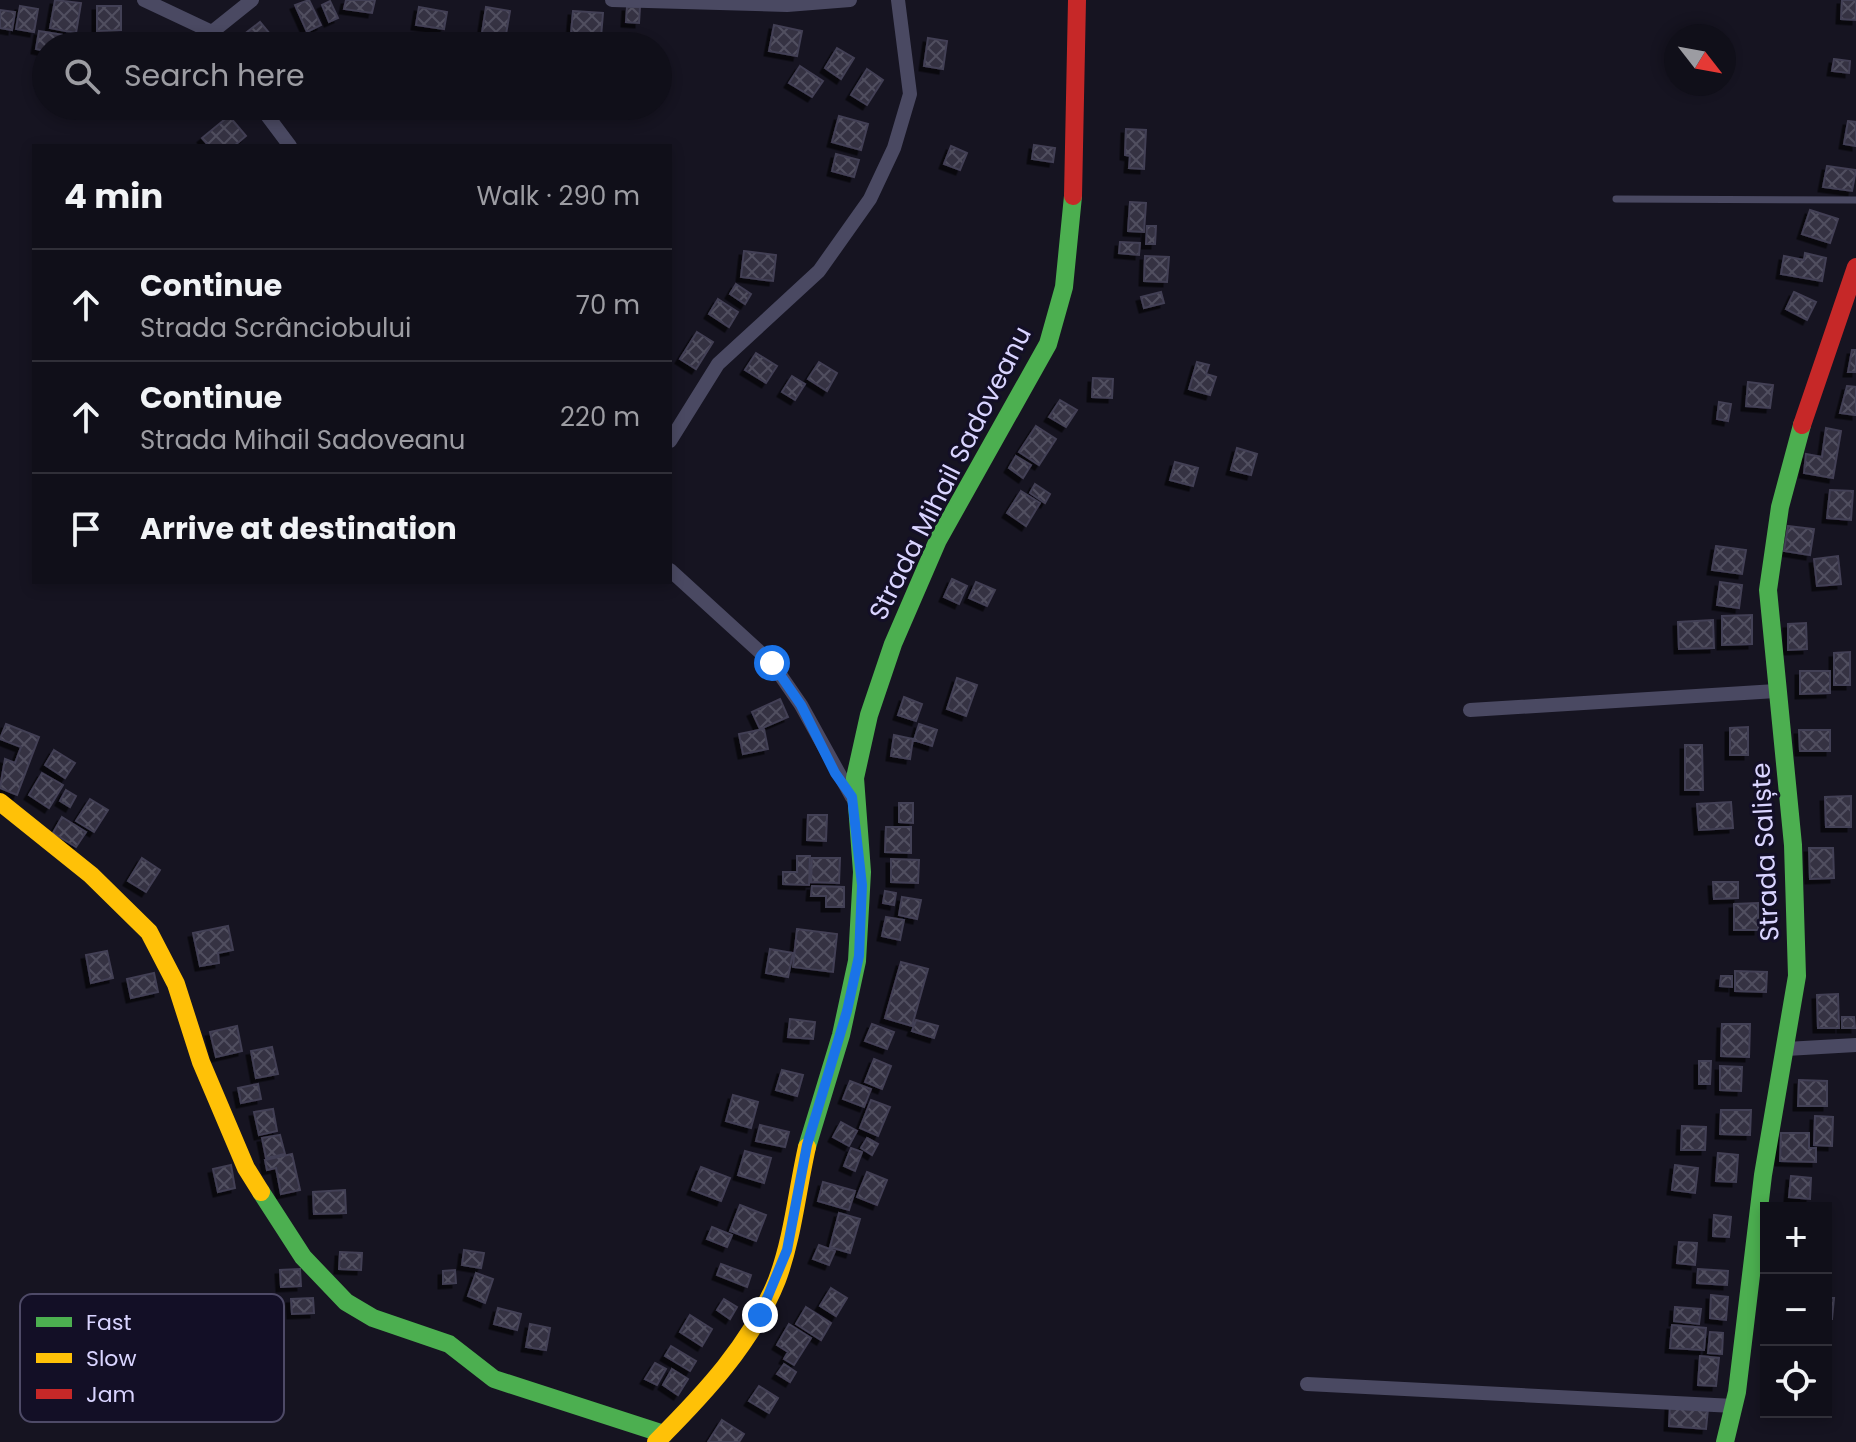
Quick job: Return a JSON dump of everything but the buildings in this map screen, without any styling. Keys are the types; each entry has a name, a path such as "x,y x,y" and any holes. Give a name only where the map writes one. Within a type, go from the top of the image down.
{"street":[{"path":"144,0 212,32 252,0"},
{"path":"612,0 787,5 850,0"},
{"path":"672,438 718,364 819,271 870,199 894,148 910,94 898,0"},
{"name":"Strada Mihail Sadoveanu","path":"660,1438 745,1339 772,1292 787,1250 801,1170 847,1011 859,956 862,885 852,797 866,727 906,606 974,472 1033,374 1057,319 1068,254 1077,0"},
{"path":"270,120 288,144"},
{"name":"Strada Saliște","path":"1725,1442 1734,1406 1763,1175 1797,976 1786,751 1776,691 1768,590 1777,514 1789,460 1856,267"},
{"path":"672,572 772,663 801,705 835,773 852,797"},
{"path":"1470,710 1776,691"},
{"path":"0,802 91,875 149,932 176,984 201,1062 246,1168 303,1257 346,1302 373,1318 449,1344 494,1379 660,1438"},
{"path":"1786,1049 1856,1045"},
{"path":"1307,1384 1734,1406"}],"lane":[{"path":"1616,199 1856,200"}],"traffic: fast":[{"path":"807,1147 841,1035 857,961 862,872 855,778 869,715 893,644 938,540 1048,344 1064,287 1073,196"},
{"path":"1725,1442 1737,1392 1763,1175 1797,976 1793,845 1768,590 1780,507 1802,425"},
{"path":"261,1192 303,1257 346,1302 373,1318 449,1344 494,1379 664,1434"}],"traffic: slow":[{"path":"0,802 91,875 149,932 176,984 201,1062 246,1168 261,1192"},
{"path":"656,1442 725,1367 767,1303 787,1247 807,1147"}],"traffic: jam":[{"path":"1073,196 1077,0"},
{"path":"1802,425 1856,267"}],"route":[{"path":"760,1315 787,1250 807,1145 847,1011 859,956 862,885 861,852 852,797 835,773 801,705 772,663"}]}
